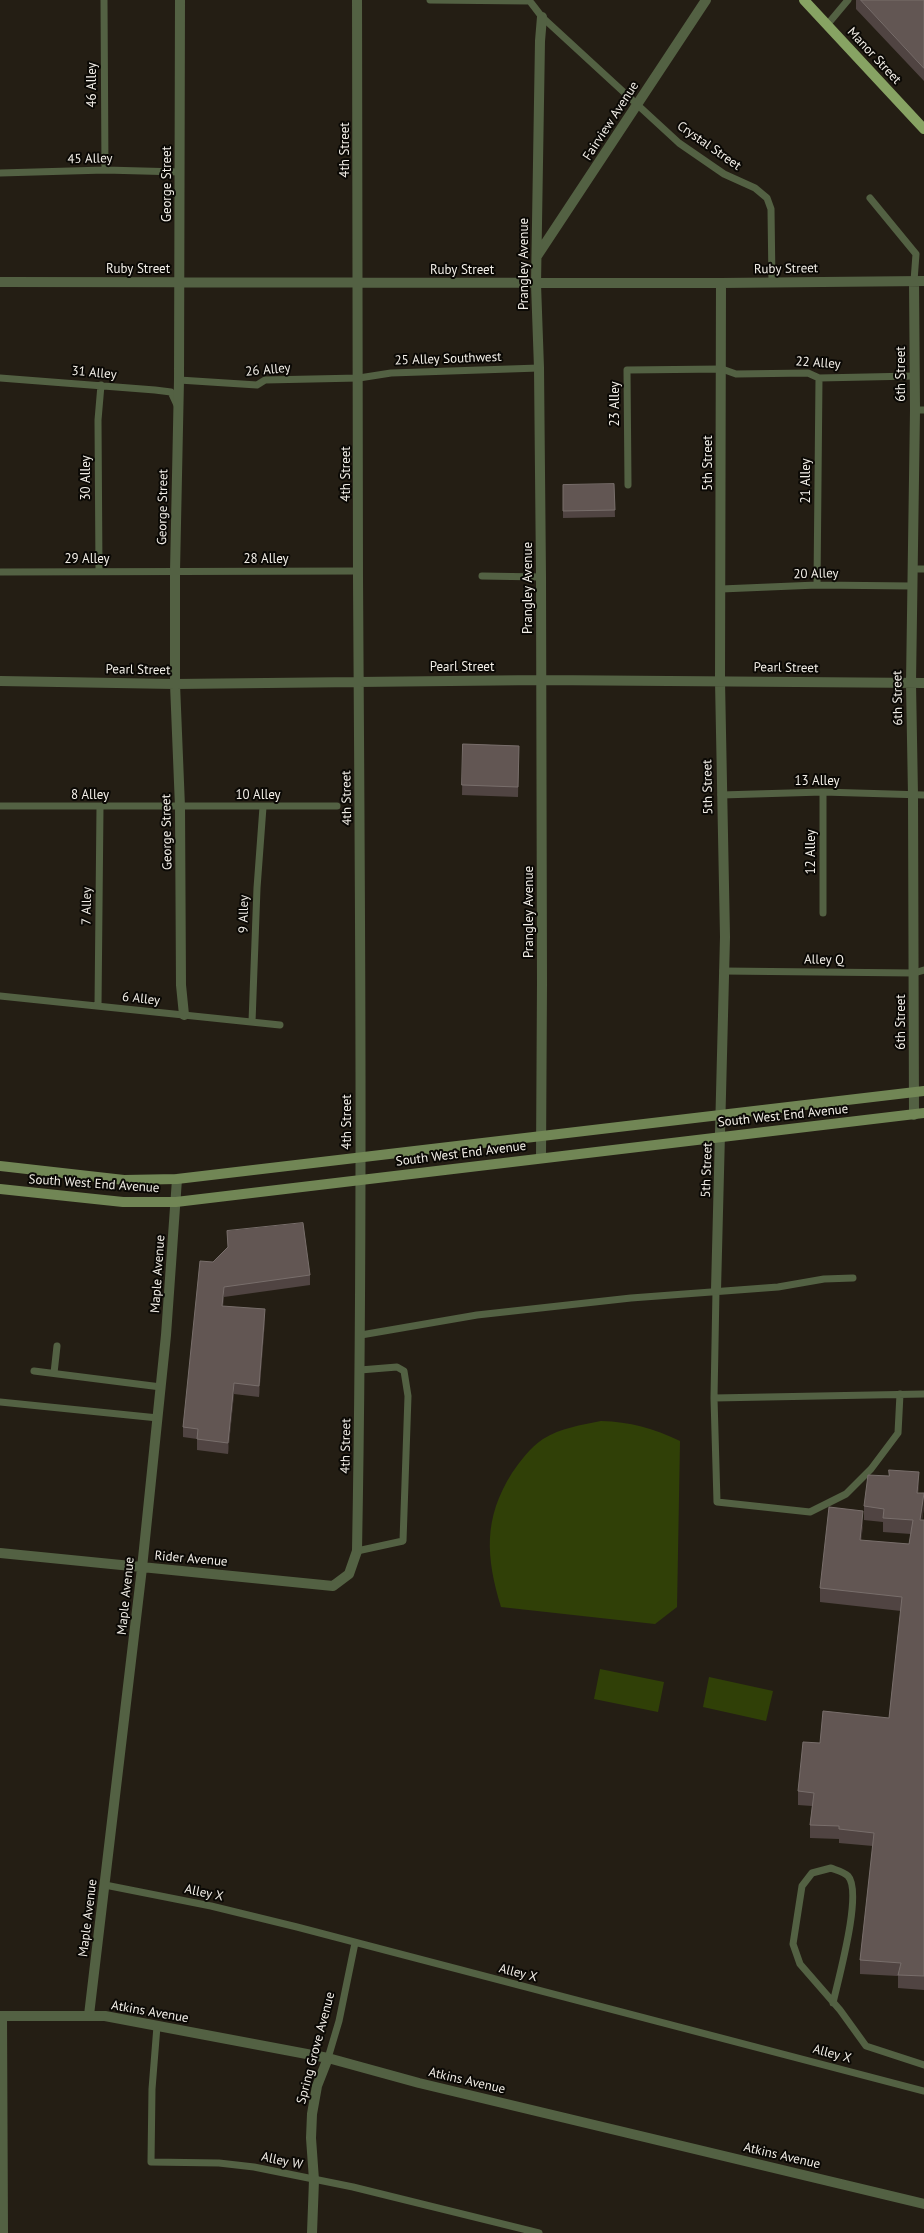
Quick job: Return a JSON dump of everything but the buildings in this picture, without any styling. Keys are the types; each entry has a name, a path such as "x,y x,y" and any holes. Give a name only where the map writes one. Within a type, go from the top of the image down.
{"main road":[{"name":"Manor Street","path":"804,0 924,129"},
{"name":"South West End Avenue","path":"0,1166 124,1180 177,1179 919,1092"},
{"name":"South West End Avenue","path":"0,1189 123,1202 176,1202 721,1136 919,1114"}],"street":[{"name":"George Street","path":"180,0 179,380 174,571 175,684 180,807 181,985 184,1015"},
{"name":"4th Street","path":"333,1586 349,1574 357,1551 361,1335 359,1157 361,941 358,571 359,282 357,0"},
{"name":"Fairview Avenue","path":"537,256 706,0"},
{"name":"Prangley Avenue","path":"541,1158 541,577 539,368 536,284 540,41 542,18"},
{"name":"Ruby Street","path":"0,282 359,282 536,284 919,281"},
{"name":"6th Street","path":"919,281 914,376 919,410 912,569 911,683 919,971 919,1114"},
{"name":"5th Street","path":"716,1290 725,937 721,795 720,681 722,369 721,283"},
{"name":"Pearl Street","path":"0,681 175,684 359,680 924,683"},
{"name":"Maple Avenue","path":"89,2015 142,1568 158,1418 177,1179"},
{"name":"Rider Avenue","path":"0,1553 333,1586"},
{"name":"Atkins Avenue","path":"1,2016 89,2015 157,2026 328,2058 419,2082 924,2204"},
{"path":"1,2016 1,2154 3,2233"},
{"name":"Spring Grove Avenue","path":"312,2233 314,2180 311,2138 312,2114 317,2086 328,2058"}],"lane":[{"name":"46 Alley","path":"104,0 105,170"},
{"path":"430,0 529,1"},
{"path":"827,25 848,0"},
{"name":"Crystal Street","path":"529,1 542,18 679,143 724,174 755,188 767,198 771,209 772,283"},
{"name":"45 Alley","path":"0,173 105,170 180,172"},
{"path":"870,198 916,254 919,281"},
{"name":"25 Alley Southwest","path":"359,378 391,373 539,368"},
{"name":"22 Alley","path":"722,369 736,374 808,373 819,378 914,376"},
{"name":"23 Alley","path":"628,485 627,370 722,369"},
{"name":"31 Alley","path":"0,378 101,385 171,392 178,405"},
{"name":"26 Alley","path":"179,380 257,385 265,380 359,378"},
{"name":"21 Alley","path":"817,585 819,378"},
{"name":"30 Alley","path":"99,571 98,420 101,385"},
{"path":"912,569 924,569"},
{"name":"28 Alley","path":"174,571 358,571"},
{"name":"29 Alley","path":"0,572 174,571"},
{"path":"482,576 541,577"},
{"name":"20 Alley","path":"720,589 817,585 912,586"},
{"name":"13 Alley","path":"721,795 823,792 924,795"},
{"name":"12 Alley","path":"823,792 823,913"},
{"name":"8 Alley","path":"0,806 180,807"},
{"name":"10 Alley","path":"180,807 337,806"},
{"name":"7 Alley","path":"98,1006 100,807"},
{"name":"9 Alley","path":"252,1022 256,888 263,807"},
{"name":"Alley Q","path":"724,971 919,971"},
{"name":"6 Alley","path":"0,996 280,1025"},
{"path":"361,1335 477,1316 716,1290 778,1287 824,1279 853,1278"},
{"path":"716,1290 714,1398 717,1502 810,1512 846,1494 871,1469 898,1433 900,1394"},
{"path":"54,1373 56,1346"},
{"path":"357,1551 403,1542 408,1396 404,1372 398,1367 360,1370"},
{"path":"34,1371 161,1387"},
{"path":"714,1398 924,1394"},
{"path":"0,1402 158,1418"},
{"path":"833,2003 851,1922 854,1889 848,1876 831,1868 812,1873 802,1886 793,1944 800,1964 833,2003 866,2046 924,2065"},
{"name":"Alley X","path":"105,1885 211,1906 924,2091"},
{"name":"Spring Grove Avenue","path":"328,2058 339,2021 355,1943"},
{"name":"Alley W","path":"157,2026 152,2089 151,2162 219,2163 254,2167 384,2194 539,2233"}],"green space":[{"path":"601,1421 641,1426 680,1441 677,1607 655,1624 501,1607 492,1571 490,1538 496,1506 512,1473 522,1459 543,1439 564,1430"},
{"path":"600,1669 664,1682 658,1712 594,1699"},
{"path":"709,1677 773,1691 766,1721 703,1707"}]}
